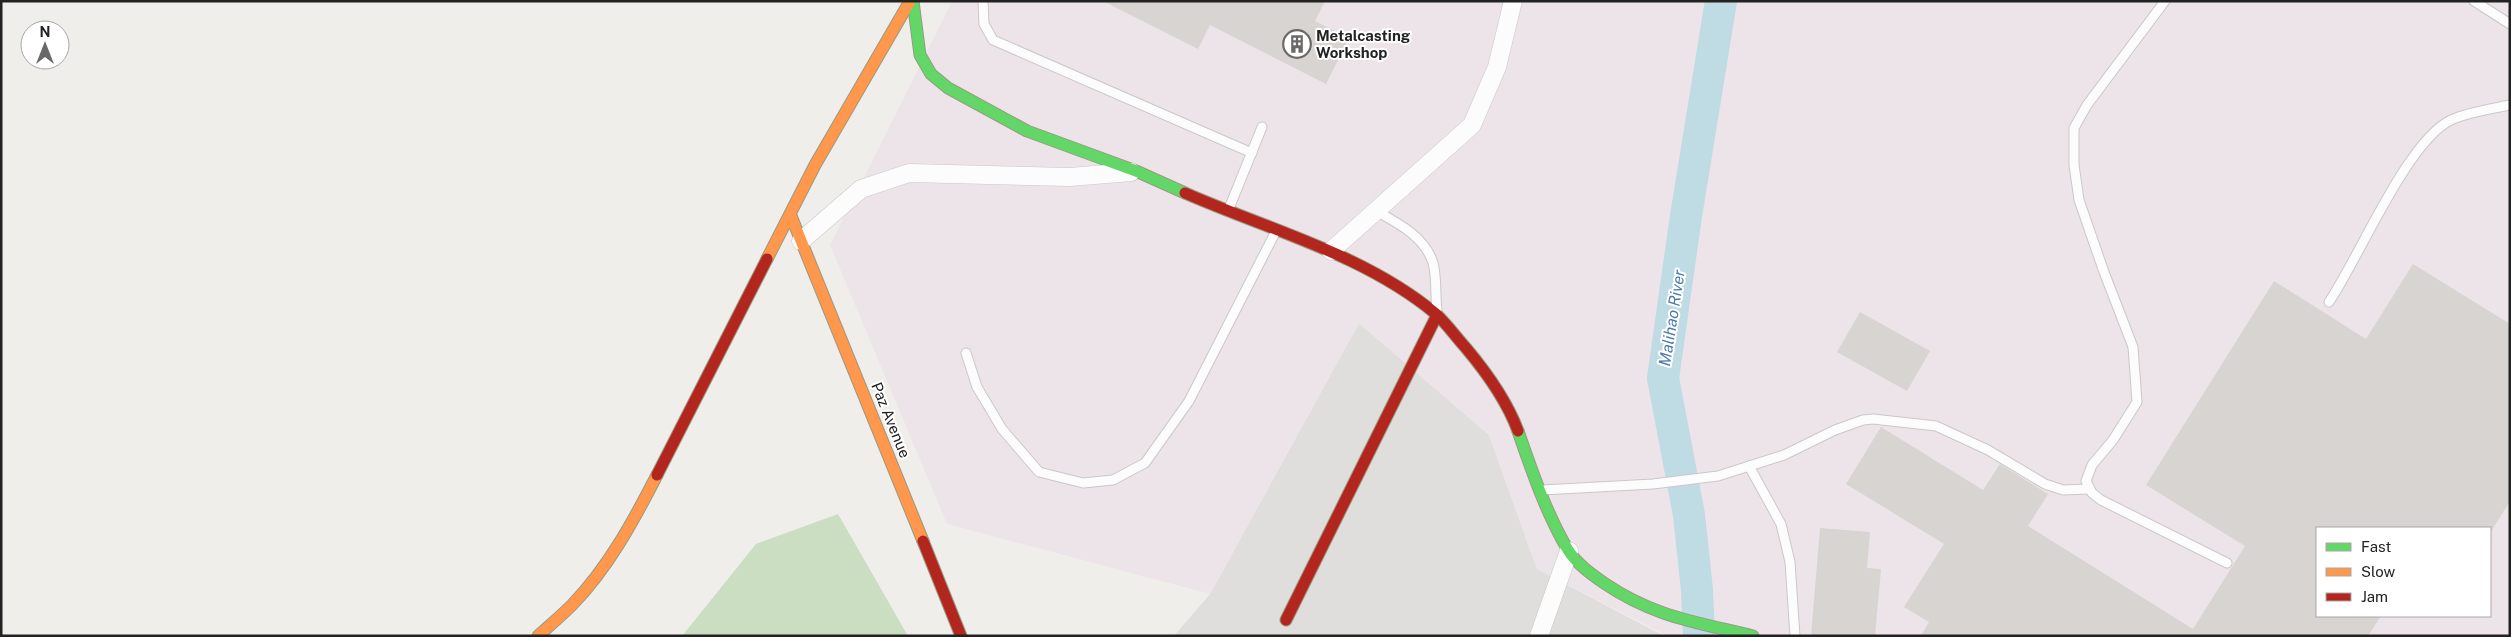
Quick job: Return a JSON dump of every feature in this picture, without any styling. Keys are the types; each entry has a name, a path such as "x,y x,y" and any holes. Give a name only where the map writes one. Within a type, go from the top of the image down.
{"street":[{"path":"912,1 920,55 932,74 948,88 1027,131 1136,171 1228,212 1332,251 1402,290 1437,315 1485,370 1514,421 1539,490 1569,551 1588,572 1629,600 1661,614 1753,636"},
{"path":"538,636 573,604 616,550 642,505 791,216 815,165 912,1"},
{"path":"1332,251 1472,125 1497,68 1513,1"},
{"path":"801,241 861,190 909,173 1070,177 1136,171"},
{"name":"Paz Avenue","path":"791,216 961,636"},
{"path":"1286,620 1437,315"},
{"path":"1539,636 1569,551"}],"lane":[{"path":"983,1 984,24 993,40 1252,153"},
{"path":"2165,1 2087,105 2074,128 2074,165 2079,200 2133,347 2137,402 2114,440 2092,465 2086,481 2092,493 2101,500 2227,563"},
{"path":"2474,1 2510,24"},
{"path":"2329,302 2405,169 2429,135 2451,120 2510,105"},
{"path":"1228,212 1262,127"},
{"path":"1376,211 1406,228 1421,243 1433,263 1437,315"},
{"path":"966,353 977,387 1002,429 1039,472 1083,483 1113,480 1145,463 1189,401 1277,229"},
{"path":"1539,490 1653,484 1718,476 1784,455 1835,430 1863,420 1893,420 1936,426 1988,450 2045,484 2062,490 2089,489"},
{"path":"1749,466 1781,524 1791,571 1796,636"}],"shaded area":[{"path":"952,1 2510,1 2510,636 1665,635 1537,569 1489,435 1359,323 1210,594 947,524 830,245"},
{"path":"1359,323 1489,435 1537,569 1664,636 1174,636 1210,594"}],"green space":[{"path":"838,514 908,636 682,636 756,544"}],"building":[{"name":"Metalcasting Workshop","path":"1103,1 1325,1 1315,21 1349,38 1326,84 1210,25 1198,49"},
{"path":"2413,264 2510,324 2510,501 2491,531 2491,527 2316,527 2316,617 2380,617 2368,636 1921,636 1929,622 1904,607 1944,544 1846,484 1881,427 1983,490 2000,464 2048,494 2028,526 2193,629 2245,546 2146,485 2274,281 2366,339"},
{"path":"1860,312 1930,351 1907,391 1837,352"},
{"path":"1820,528 1870,532 1867,568 1881,569 1875,636 1811,636"}],"waterway":[{"name":"Malihao River","path":"1699,636 1697,590 1689,515 1663,378 1686,216 1721,1"}],"traffic: fast":[{"path":"913,1 920,55 931,74 948,88 1027,131 1136,171 1185,193"},
{"path":"1518,431 1540,492 1560,536 1568,550 1584,568 1604,583 1640,604 1676,617 1753,636"}],"traffic: slow":[{"path":"767,259 815,165 910,1"},
{"path":"791,216 923,541"},
{"path":"538,636 585,591 609,559 657,475"}],"traffic: jam":[{"path":"1185,193 1347,259 1408,293 1436,314 1474,358 1502,398 1518,431"},
{"path":"657,475 767,259"},
{"path":"1286,620 1437,315"},
{"path":"923,541 961,636"}],"place":[{"name":"Metalcasting Workshop","path":"1297,44"}]}
